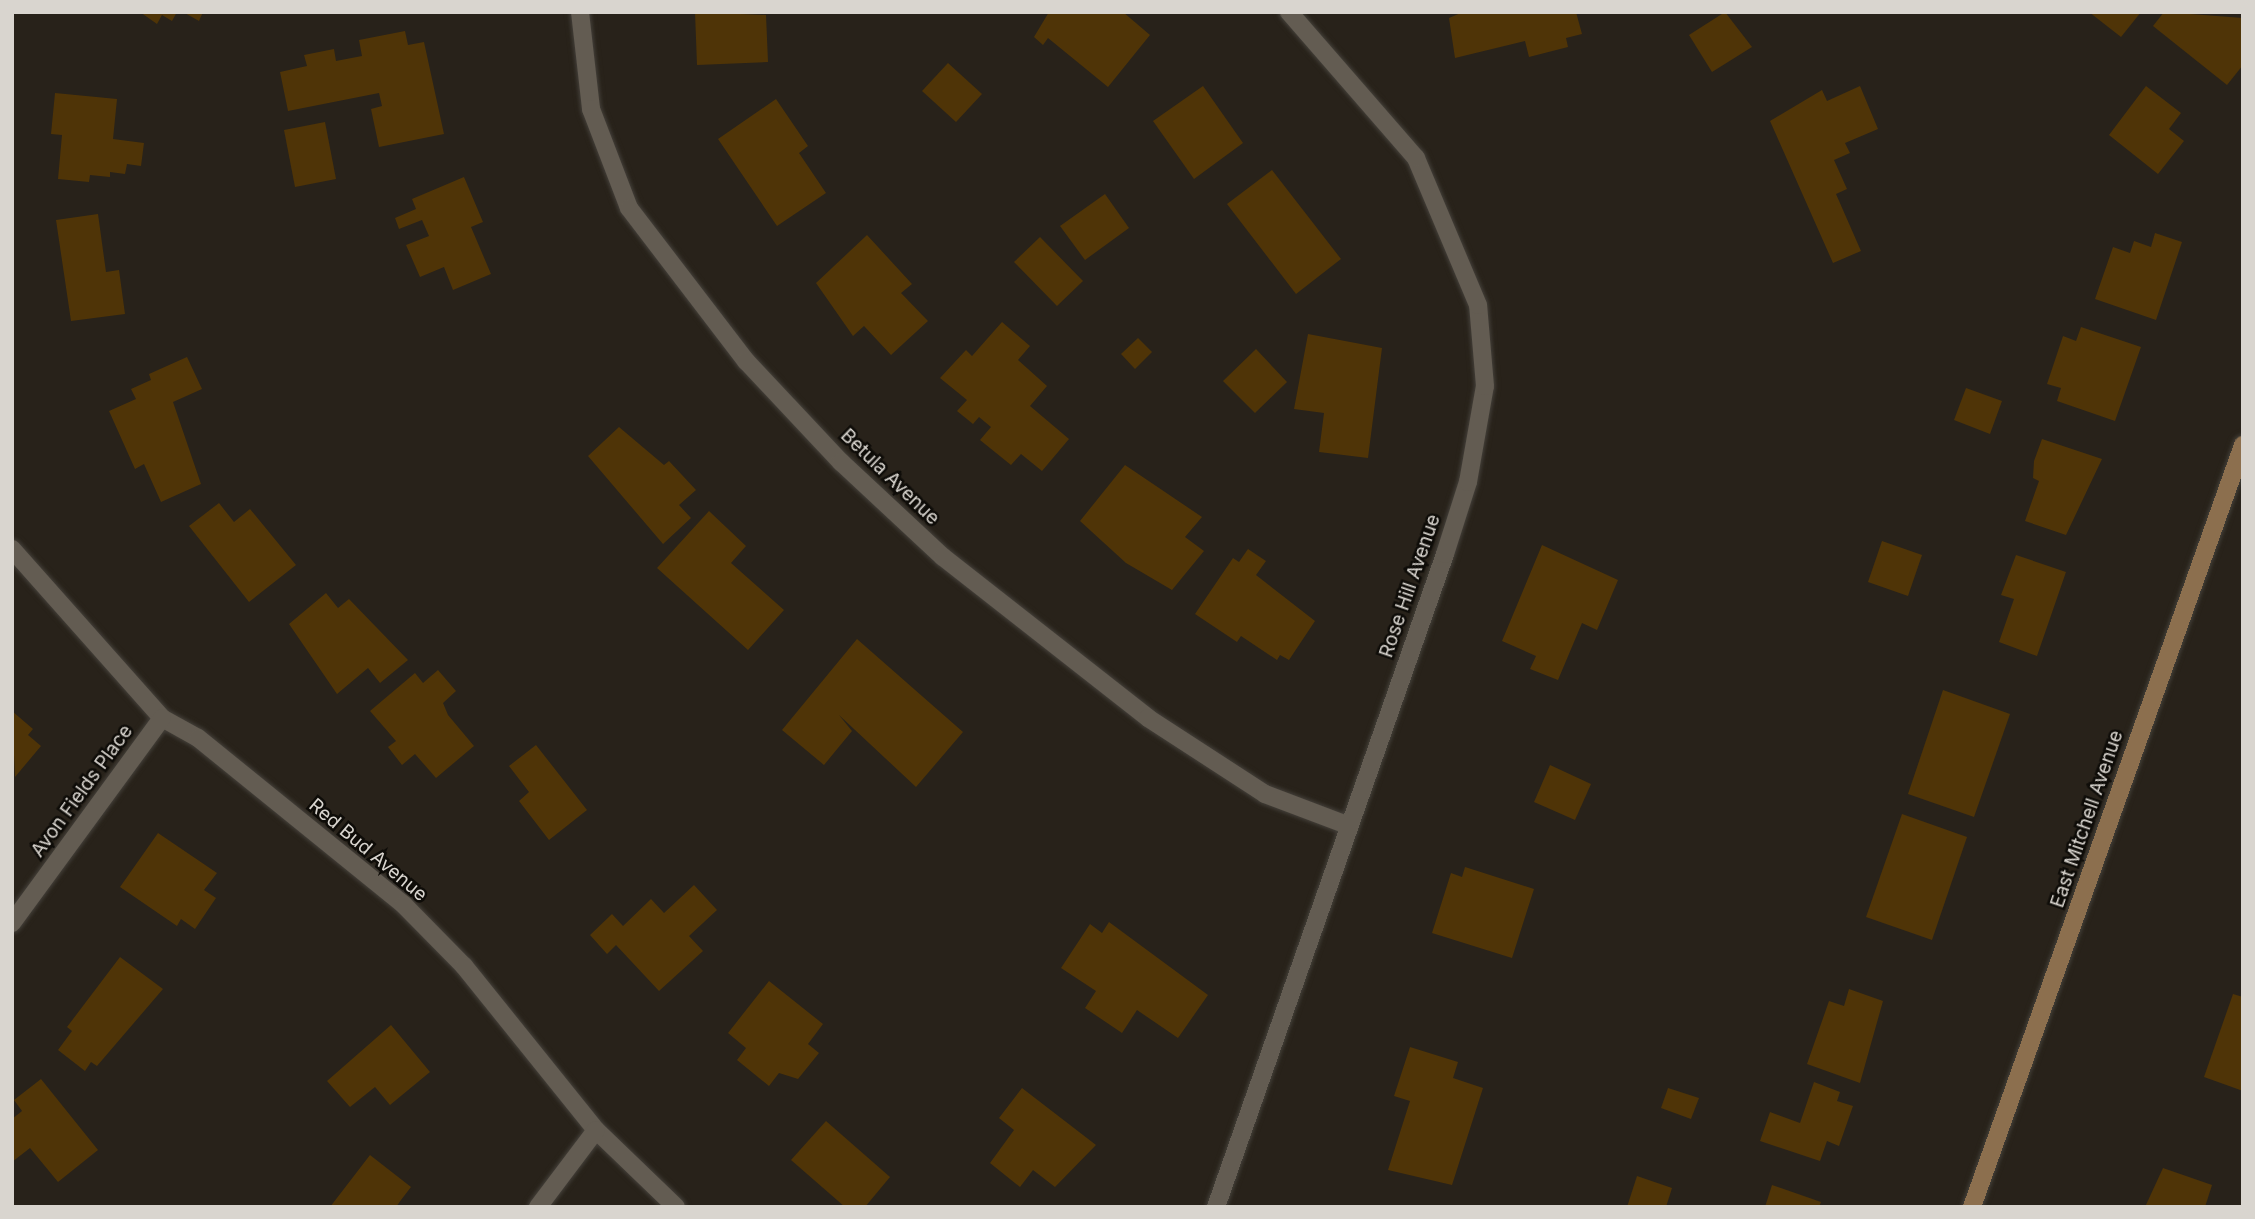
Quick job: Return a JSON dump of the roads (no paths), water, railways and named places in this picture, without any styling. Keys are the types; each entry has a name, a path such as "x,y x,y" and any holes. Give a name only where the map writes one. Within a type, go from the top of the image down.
{"street":[{"name":"Betula Avenue","path":"580,12 591,109 629,208 746,361 841,463 954,566 1149,718 1265,794 1347,825"},
{"name":"Rose Hill Avenue","path":"1216,1207 1468,482 1485,386 1485,345 1459,251 1416,158 1289,12"},
{"name":"East Mitchell Avenue","path":"1972,1207 2243,445"},
{"name":"Red Bud Avenue","path":"12,549 162,718 198,738 404,905 464,966 596,1130 676,1207"},
{"name":"Avon Fields Place","path":"12,923 162,718"},
{"path":"538,1207 596,1130"}]}
